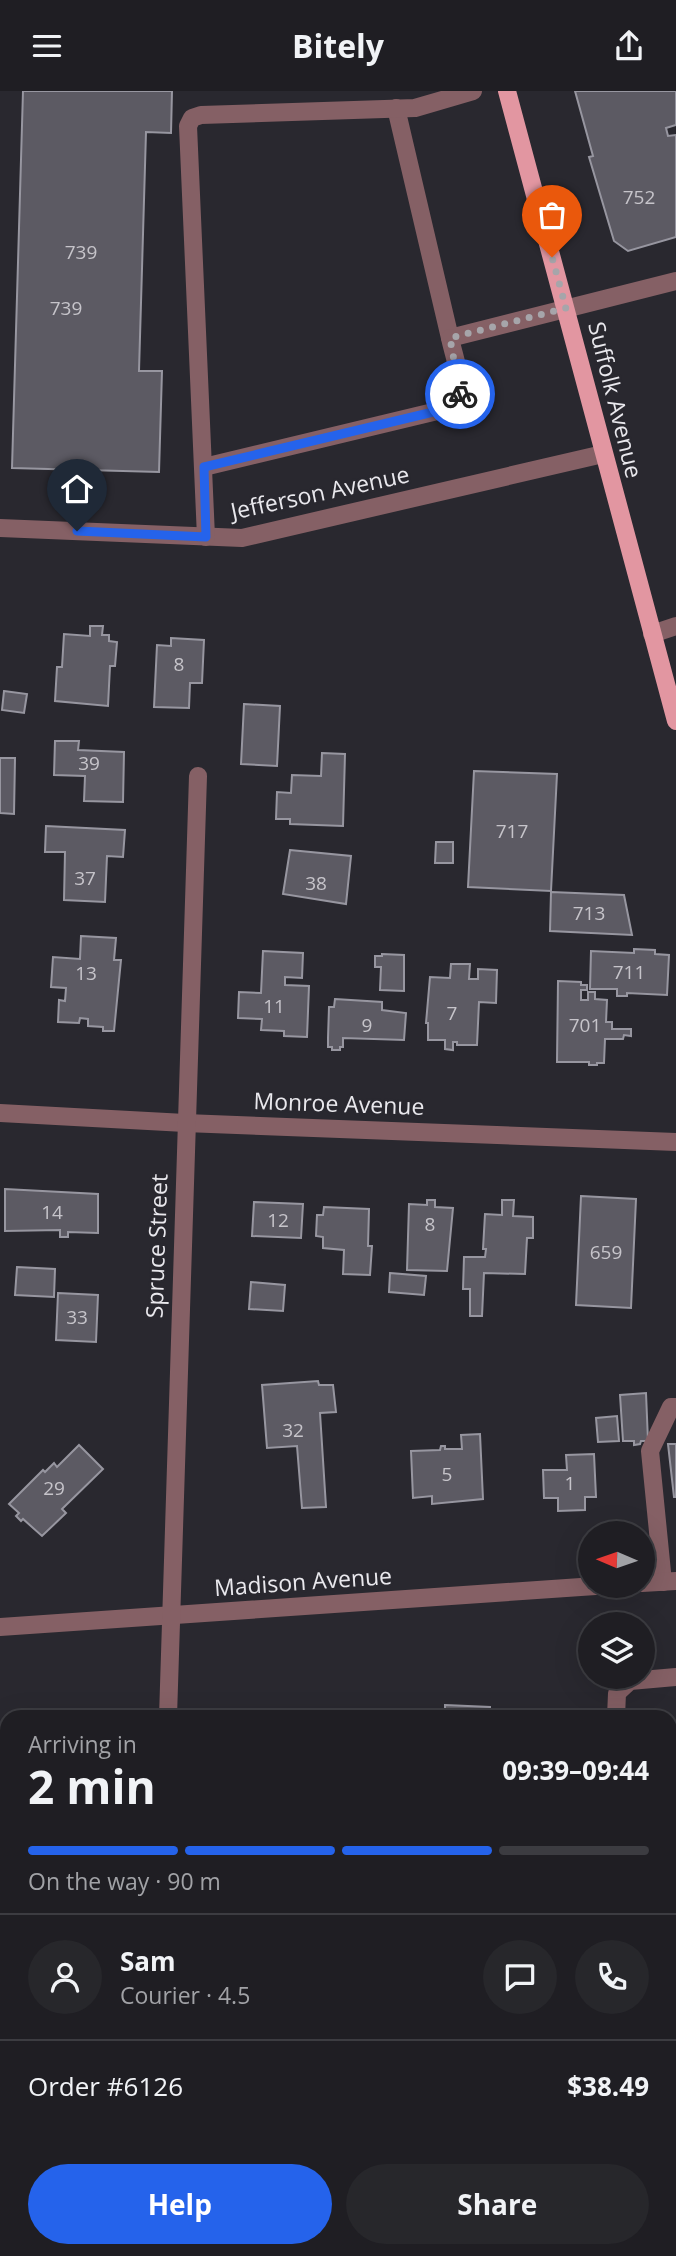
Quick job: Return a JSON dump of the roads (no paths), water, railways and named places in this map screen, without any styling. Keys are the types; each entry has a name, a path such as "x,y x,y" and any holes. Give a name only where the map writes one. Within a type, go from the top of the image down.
{"main road":[{"name":"Suffolk Avenue","path":"507,91 674,709"}],"street":[{"path":"206,537 188,126 192,118 201,115 396,108 413,99 473,91"},
{"path":"204,467 454,407 459,401 461,391 450,338 396,108"},
{"path":"450,338 676,281"},
{"name":"Jefferson Avenue","path":"0,528 242,538 603,454"},
{"path":"652,634 676,626"},
{"name":"Spruce Street","path":"168,1710 198,776"},
{"name":"Monroe Avenue","path":"0,1113 676,1142"},
{"path":"670,1581 650,1451 671,1407 676,1407"},
{"name":"Madison Avenue","path":"0,1627 578,1587"},
{"path":"616,1710 617,1693 630,1682 676,1677"}]}
